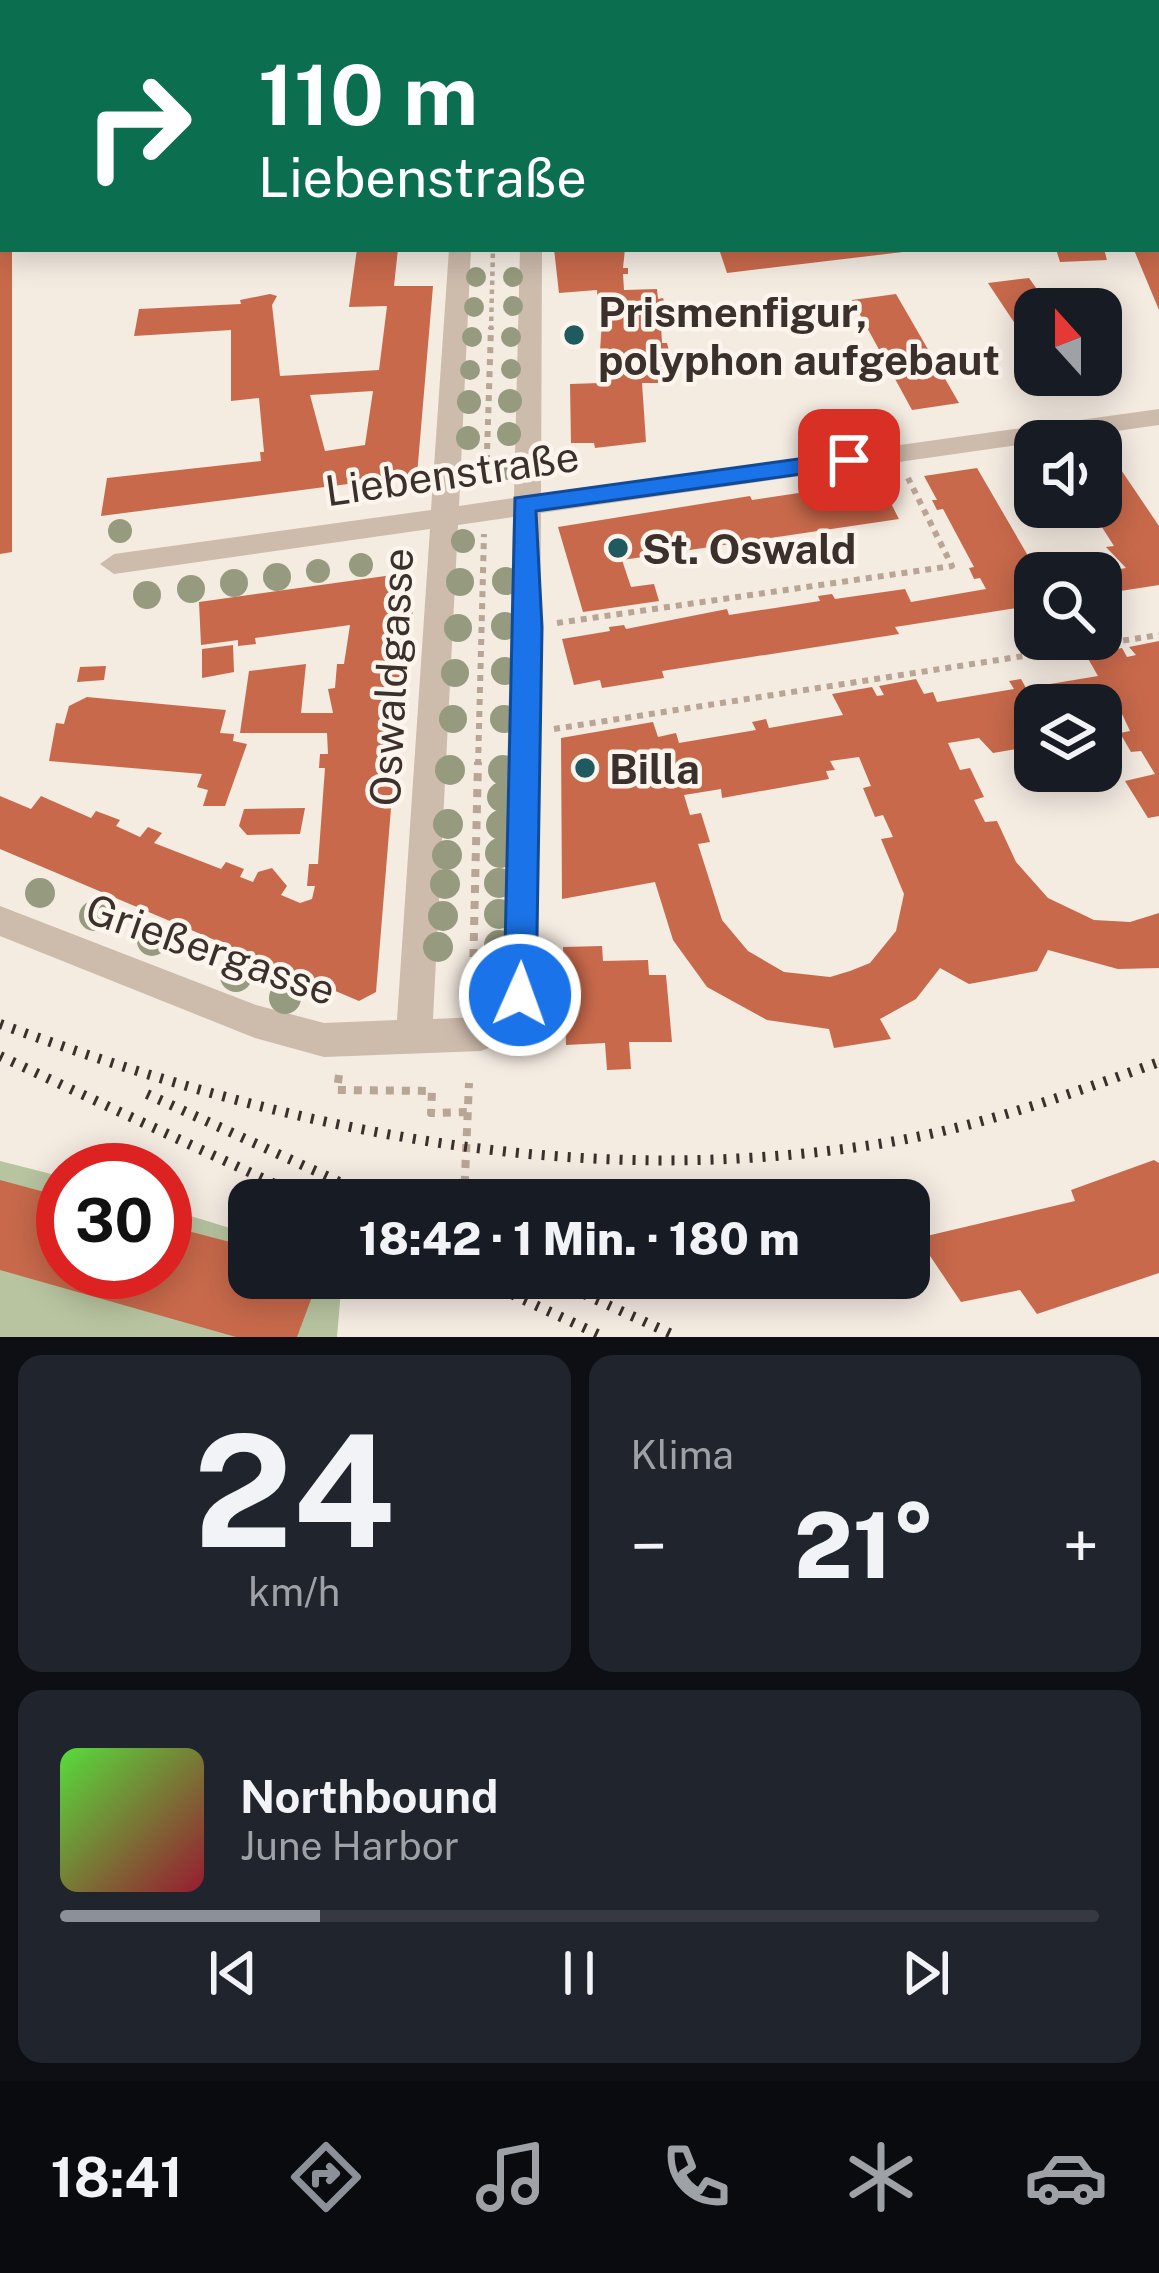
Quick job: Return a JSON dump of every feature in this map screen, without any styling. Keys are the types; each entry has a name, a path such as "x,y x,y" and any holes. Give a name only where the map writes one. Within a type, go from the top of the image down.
{"street":[{"name":"Oswaldgasse","path":"414,1038 460,252"},
{"path":"527,734 524,504 531,252"},
{"name":"Liebenstraße","path":"114,564 1159,417"},
{"name":"Grießergasse","path":"0,921 255,1021 324,1040 481,1034 508,1023 520,995 527,734"}],"path":[{"path":"458,284 530,285"},
{"path":"455,329 529,328"},
{"path":"451,378 527,376"},
{"path":"448,430 526,422"},
{"path":"528,627 952,566 896,454"},
{"path":"439,555 525,539"},
{"path":"527,734 1159,635"},
{"path":"432,683 528,682"},
{"path":"473,973 478,793"},
{"path":"465,1179 469,1083"},
{"path":"351,1092 432,1091 431,1113 468,1112"}],"green space":[{"path":"0,1161 36,1170 36,1299 192,1299 192,1216 228,1228 228,1299 340,1299 337,1337 0,1337"}],"building":[{"path":"0,252 12,252 12,552 0,554"},
{"path":"357,252 398,252 394,286 433,286 417,475 101,516 107,478 261,461 260,452 264,452 259,398 231,401 231,330 134,336 139,309 241,304 240,300 277,296 272,305 280,376 379,370 387,306 349,307","holes":["373,391 365,445 325,451 310,395"]},
{"path":"554,252 625,252 623,268 628,268 628,274 623,274 624,290 657,289 658,299 663,298 671,325 661,325 662,343 667,343 674,371 665,371 666,383 642,383 646,442 595,448 594,443 571,443 570,384 600,383 600,365 605,365 605,351 600,351 603,306 598,306 597,290 559,293"},
{"path":"720,252 903,252 727,273"},
{"path":"1057,252 1105,252 1107,260 1060,262"},
{"path":"1135,252 1159,252 1159,310"},
{"path":"1029,278 1036,288 1014,288 1014,322 988,283"},
{"path":"896,294 959,403 912,410 852,300"},
{"path":"977,468 1026,552 1014,552 1014,608 895,627 899,634 662,671 664,678 602,688 600,680 574,685 562,639 610,631 609,627 624,625 626,629 727,609 729,615 820,601 818,596 832,594 835,599 905,589 911,602 986,589 980,578 974,579 969,568 974,567 943,509 937,510 924,476"},
{"path":"1122,471 1159,526 1159,585 1122,591 1122,569 1126,568 1122,552 1106,547 1114,546 1102,528 1122,528"},
{"path":"880,482 899,519 622,560 631,587 654,584 659,601 583,612 558,527 750,496 752,500 832,488 830,484"},
{"path":"407,573 413,605 409,661 403,661 376,992 359,1001 0,849 0,796 31,809 41,796 91,818 96,811 120,820 116,826 140,837 148,827 162,833 154,843 221,869 226,862 244,869 240,877 253,882 258,872 272,868 287,886 281,895 300,903 312,899 315,886 307,886 309,864 318,864 325,768 319,768 320,754 328,754 327,733 240,733 249,671 306,664 301,713 333,713 328,689 335,688 337,664 344,664 350,625 255,638 256,644 238,646 238,640 201,645 199,602"},
{"path":"1159,641 1159,816 1148,818 1125,781 1155,774 1141,751 1131,752 1122,736 1130,731 1122,714 1122,684 1050,684 1098,676 1089,660 1122,660 1122,648 1127,657 1136,655 1129,647"},
{"path":"233,645 234,672 202,678 202,649"},
{"path":"106,666 104,680 77,682 80,667"},
{"path":"916,679 924,694 933,692 937,702 1014,689 1014,750 993,753 979,738 948,743 960,770 970,768 984,797 974,800 985,822 997,821 1016,862 1048,898 1094,920 1130,922 1159,913 1159,968 1118,969 1048,950 1037,971 969,984 940,968 916,999 880,1019 891,1039 834,1048 829,1029 767,1020 707,987 673,940 655,882 562,899 561,738 653,722 658,737 676,733 679,743 756,730 752,722 766,719 769,728 843,715 832,694 872,687 877,696 884,695 879,686","holes":["859,757 871,786 863,788 875,817 883,815 893,837 881,839 904,894 896,931 870,963 850,971 830,977 784,972 748,951 722,920 698,844 710,842 701,813 690,815 684,795 721,789 722,798 829,779 826,771 835,770 830,761"]},
{"path":"87,697 226,710 220,733 234,734 233,741 247,744 225,806 203,806 208,790 197,787 202,774 49,761 56,723 64,724 69,706"},
{"path":"305,808 300,834 247,835 239,826 244,809"},
{"path":"602,946 603,961 648,960 649,975 666,975 672,1042 629,1042 631,1069 607,1070 605,1043 566,1045 563,947"},
{"path":"1154,1160 1159,1163 1159,1273 1037,1314 1020,1290 961,1302 930,1256 930,1235 1075,1201 1071,1190"},
{"path":"0,1180 36,1190 36,1280 0,1270"},
{"path":"192,1232 228,1242 228,1299 311,1299 297,1337 236,1337 102,1299 192,1299"}],"railway":[{"path":"0,1024 214,1094 321,1121 537,1155 646,1160 758,1157 909,1139 1017,1111 1159,1062"},
{"path":"0,1056 264,1179"},
{"path":"147,1094 333,1179"},
{"path":"522,1299 604,1337"},
{"path":"595,1299 678,1337"}],"place":[{"name":"Prismenfigur, polyphon aufgebaut","path":"574,335"},
{"name":"St. Oswald","path":"618,548"},
{"name":"Billa","path":"585,768"}],"route":[{"path":"520,995 528,627 524,504 849,460"}]}
